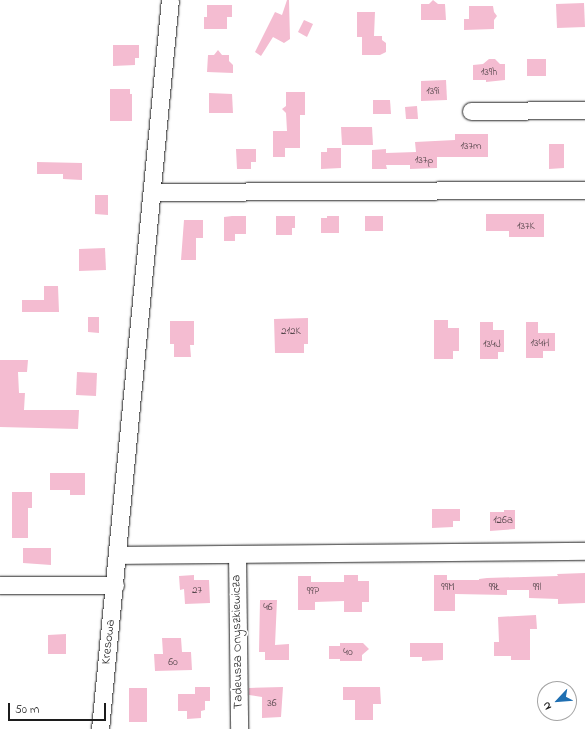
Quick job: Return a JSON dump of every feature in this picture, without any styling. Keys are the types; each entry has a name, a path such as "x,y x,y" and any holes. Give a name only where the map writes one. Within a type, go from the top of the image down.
{"street":[{"name":"Kresowa","path":"100,729 118,555 170,0"},
{"path":"471,111 585,110"},
{"path":"152,192 585,190"},
{"path":"118,555 585,551"},
{"name":"Tadeusza Onyszkiewicza","path":"237,554 239,729"},
{"path":"0,585 115,585"}],"building":[{"path":"287,0 289,0 290,39 284,43 273,37 261,56 255,52 275,12 282,15"},
{"path":"433,0 438,4 445,4 446,20 421,20 421,4 429,4"},
{"path":"584,3 585,27 557,28 556,4"},
{"path":"207,5 232,5 232,17 227,17 227,29 204,29 204,17 207,17"},
{"path":"469,6 493,6 494,12 497,16 494,20 494,29 464,30 464,19 469,19"},
{"path":"357,12 375,12 374,36 382,36 382,40 386,43 386,52 380,55 362,55 362,37 357,37"},
{"path":"304,20 313,24 307,37 298,32"},
{"path":"113,45 139,45 139,58 135,58 135,65 113,66"},
{"path":"218,50 222,55 229,55 229,61 233,65 233,73 207,72 208,55 214,55"},
{"path":"489,59 495,59 500,64 505,64 505,80 486,82 486,80 473,80 473,65 483,64"},
{"path":"527,59 546,59 546,76 527,76"},
{"path":"446,80 447,100 421,101 421,81"},
{"path":"110,89 130,89 130,94 132,94 132,121 110,121"},
{"path":"286,92 305,92 305,115 300,115 300,148 285,148 285,157 273,157 273,131 287,131 286,113 282,109 286,106"},
{"path":"209,93 232,94 233,113 209,113"},
{"path":"373,100 390,100 391,114 373,114"},
{"path":"417,106 418,119 406,119 405,107"},
{"path":"341,127 372,127 373,145 342,145"},
{"path":"455,134 488,134 488,157 437,157 437,168 410,169 410,165 386,165 387,169 372,169 372,150 386,149 386,153 416,152 415,142 455,140"},
{"path":"549,144 564,144 564,168 549,169"},
{"path":"327,148 341,148 341,168 321,169 321,152 327,152"},
{"path":"236,149 256,149 256,162 251,162 251,169 237,169"},
{"path":"37,162 82,163 82,180 63,179 63,174 37,174"},
{"path":"95,195 108,195 108,215 95,214"},
{"path":"486,214 544,214 544,237 509,237 509,231 486,231"},
{"path":"246,216 246,234 235,234 235,241 224,241 224,217"},
{"path":"276,216 295,216 295,228 292,228 292,235 276,235"},
{"path":"327,216 339,216 339,233 321,233 321,218 327,218"},
{"path":"365,216 383,216 383,231 365,231"},
{"path":"184,220 203,220 203,238 196,238 196,260 181,260"},
{"path":"105,248 106,270 79,271 79,249"},
{"path":"44,286 58,286 59,312 22,312 22,300 44,300"},
{"path":"88,317 99,317 99,333 88,332"},
{"path":"308,318 308,344 304,344 304,353 275,353 274,319"},
{"path":"434,320 448,320 448,328 459,328 459,351 453,351 453,359 434,359"},
{"path":"170,321 194,321 194,345 190,345 191,357 174,357 174,344 170,344"},
{"path":"480,322 493,322 493,330 504,330 504,352 498,352 498,359 480,359"},
{"path":"526,322 538,322 538,333 555,333 555,351 543,351 543,358 526,358"},
{"path":"0,360 28,360 27,372 18,372 19,393 25,393 24,410 79,410 78,429 0,427"},
{"path":"77,372 97,373 96,396 76,395"},
{"path":"50,473 85,473 85,495 70,495 70,490 50,490"},
{"path":"12,492 32,492 32,508 28,508 28,538 12,538"},
{"path":"432,509 460,509 460,521 453,521 453,527 432,528"},
{"path":"504,510 515,510 515,529 490,531 490,512 504,512"},
{"path":"23,548 51,548 51,565 23,563"},
{"path":"585,573 585,603 558,604 558,599 529,598 529,590 507,590 507,595 455,594 455,611 434,611 434,575 447,575 447,580 479,580 487,578 558,576 557,574"},
{"path":"194,575 194,580 209,580 210,603 185,604 184,589 180,590 179,576"},
{"path":"344,575 358,575 358,581 369,581 369,602 362,602 362,612 344,612 344,601 315,602 315,610 298,610 298,576 311,576 311,582 344,582"},
{"path":"260,600 277,600 275,645 289,644 289,660 265,660 265,652 259,652"},
{"path":"536,615 537,629 530,629 530,660 511,660 511,656 494,656 494,642 499,642 498,617"},
{"path":"66,634 66,654 48,654 48,635"},
{"path":"162,638 181,638 182,652 191,652 192,670 155,671 154,654 163,654"},
{"path":"340,643 363,643 369,649 362,655 362,661 340,661 340,659 329,659 329,646 340,646"},
{"path":"410,643 443,643 443,660 422,661 422,657 410,657"},
{"path":"195,687 210,687 210,701 205,701 205,710 201,711 201,718 187,719 187,711 178,711 178,694 195,694"},
{"path":"283,687 281,717 262,718 262,697 249,695 249,688"},
{"path":"343,687 380,687 381,704 373,704 373,720 355,720 355,700 343,700"},
{"path":"129,688 147,688 147,722 129,722"}]}
